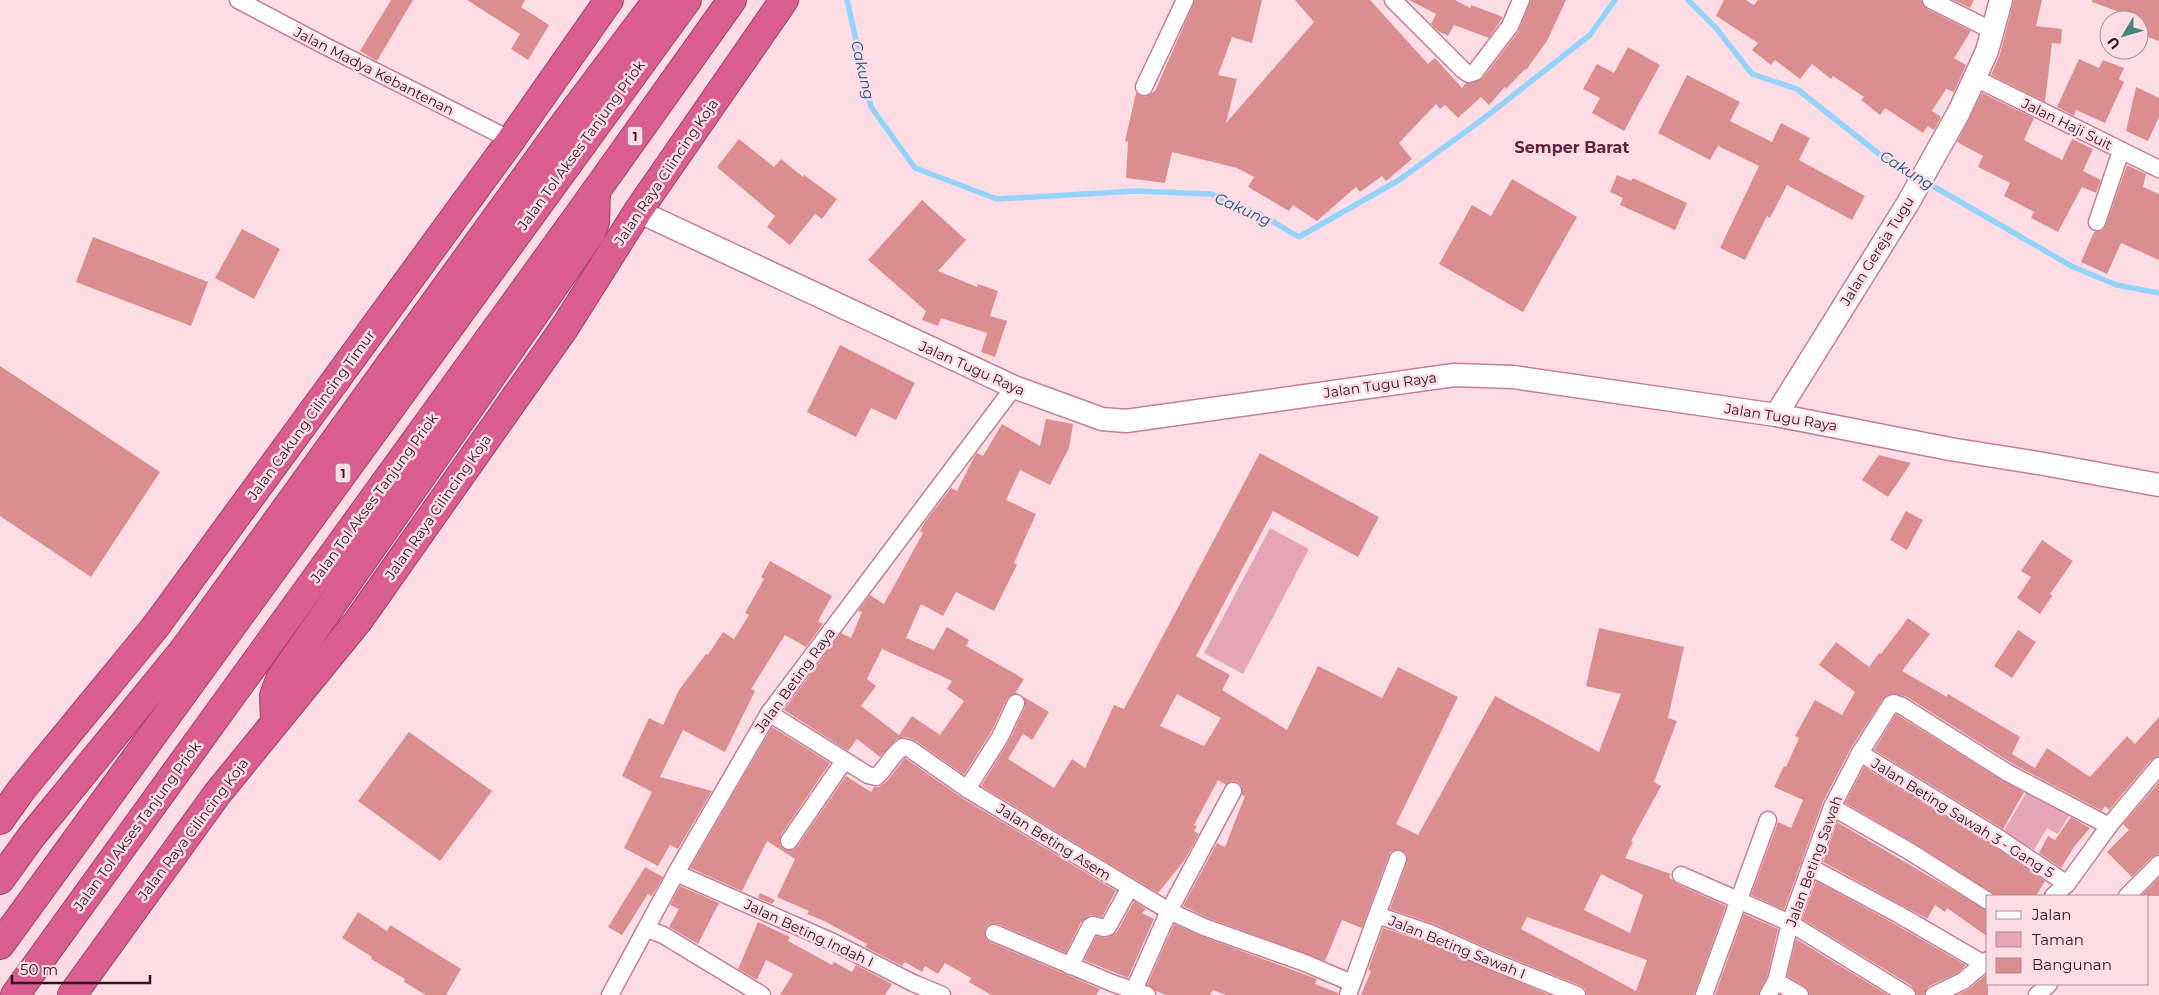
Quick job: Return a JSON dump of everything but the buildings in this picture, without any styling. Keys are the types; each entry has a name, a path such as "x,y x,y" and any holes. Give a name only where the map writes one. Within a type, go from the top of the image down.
{"highway":[{"name":"Jalan Cakung Cilincing Timur","path":"0,820 22,790 162,618 510,140 609,0"},
{"path":"0,880 31,838 183,651 559,131 650,10 663,0"},
{"name":"Jalan Tol Akses Tanjung Priok","path":"0,945 687,0"},
{"name":"Jalan Tol Akses Tanjung Priok","path":"16,995 732,0"},
{"name":"Jalan Raya Cilincing Koja","path":"72,995 187,834 364,613 565,327 638,211 783,1"},
{"path":"275,722 274,696 280,678 591,233 595,222 596,191"}],"main road":[{"name":"Jalan Gereja Tugu","path":"1776,415 1908,203 1959,112 1987,51 2002,0"},
{"name":"Jalan Tugu Raya","path":"638,211 1014,387 1102,419 1126,421 1454,375 1513,377 1776,415 1950,449 2159,485"}],"street":[{"name":"Jalan Madya Kebantenan","path":"238,0 510,140"},
{"path":"1144,87 1185,0"},
{"path":"1393,0 1469,74 1475,72 1510,26 1521,0"},
{"path":"1931,0 1993,31"},
{"name":"Jalan Haji Suit","path":"1975,78 2159,169"},
{"path":"2097,222 2121,151"},
{"name":"Jalan Beting Raya","path":"610,995 676,873 769,713 1014,387"},
{"path":"968,789 1000,737 1016,703"},
{"name":"Jalan Beting Sawah","path":"1772,988 1790,923 1832,807 1860,753 1888,706 1894,703 1902,706 2008,773 2109,826"},
{"name":"Jalan Beting Asem","path":"769,713 868,775 876,777 884,770 895,753 903,747 910,750 968,789 1129,889 1169,911 1204,927 1305,963 1350,989"},
{"name":"Jalan Beting Sawah 3 - Gang 5","path":"1860,753 1994,835 2067,884"},
{"path":"789,841 844,761"},
{"path":"2054,895 2067,884 2109,826 2159,766"},
{"path":"994,933 1112,984 1141,992 1169,911 1233,791"},
{"path":"1832,807 1909,851 1986,900"},
{"path":"1704,995 1768,820"},
{"path":"1377,916 1398,859"},
{"path":"2128,895 2159,864"},
{"path":"1810,867 1986,962 1963,981 1934,995"},
{"name":"Jalan Beting Indah I","path":"676,873 833,942 913,983 942,995"},
{"path":"1681,875 1790,923 1907,995"},
{"path":"1070,966 1090,927 1093,925 1104,928 1108,927 1129,889"},
{"name":"Jalan Beting Sawah I","path":"1350,989 1377,916 1430,933 1492,961 1577,995"},
{"path":"647,928 762,995"},
{"path":"2037,995 2048,985"},
{"path":"1772,988 1800,995"}],"green space":[{"path":"1270,528 1309,549 1243,674 1204,653"},
{"path":"2028,790 2070,814 2058,834 2047,828 2034,850 2003,832"}],"waterway":[{"name":"Cakung","path":"847,0 871,107 915,168 997,199 1135,191 1211,194 1260,214 1299,237 1399,180 1483,119 1590,35 1615,0"},
{"name":"Cakung","path":"1688,0 1716,28 1752,74 1797,89 1888,161 1918,178"},
{"name":"Cakung","path":"1926,182 2073,267 2117,285 2159,293"}],"district":[{"name":"Semper Barat","path":"1572,147"}]}
